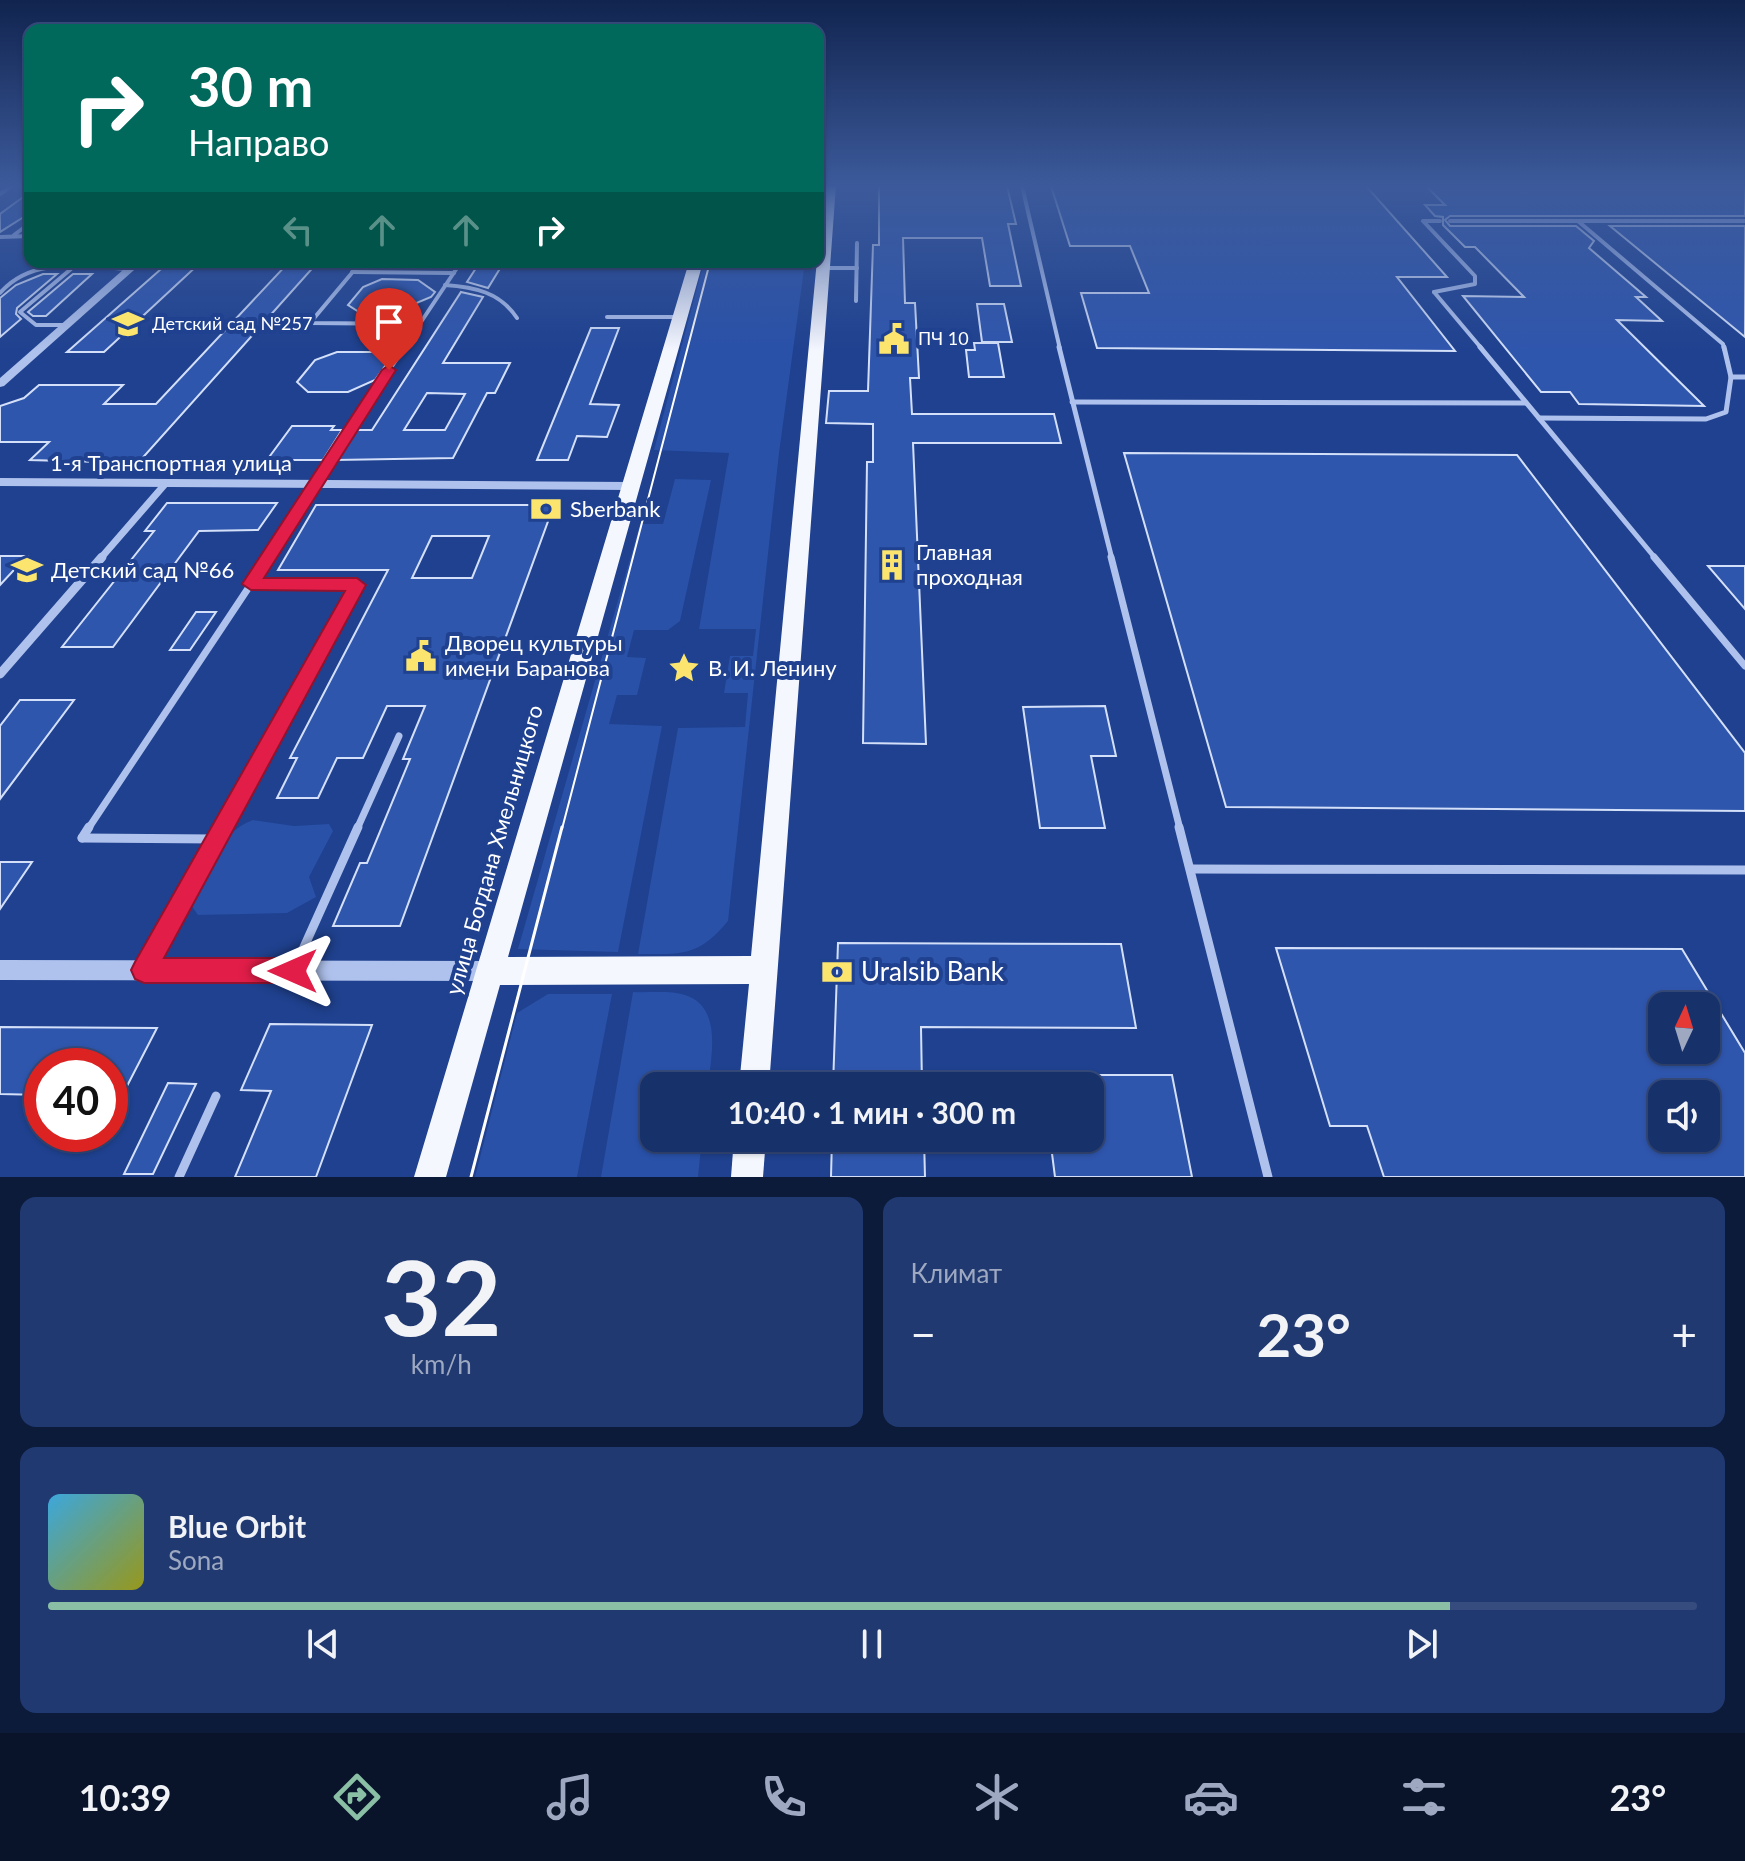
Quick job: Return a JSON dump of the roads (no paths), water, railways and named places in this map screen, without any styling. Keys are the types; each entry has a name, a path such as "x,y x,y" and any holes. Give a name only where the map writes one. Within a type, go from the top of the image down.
{"main road":[{"name":"улица Богдана Хмельницкого","path":"430,1177 694,268"},
{"path":"755,1072 823,268"},
{"path":"491,971 764,970"},
{"path":"747,1177 749,1152"}],"street":[{"path":"0,384 131,268"},
{"name":"1-я Транспортная улица","path":"0,482 631,486"},
{"path":"0,674 166,483"},
{"path":"0,970 491,971"}],"lane":[{"path":"1035,241 1072,402 1193,869 1268,1177"},
{"path":"1442,241 1475,276 1475,284 1434,292 1745,666"},
{"path":"1539,418 1706,419 1726,412 1731,377 1723,344 1601,241"},
{"path":"856,301 857,243"},
{"path":"0,293 7,281 25,271 87,268"},
{"path":"356,268 310,323 420,324"},
{"path":"216,839 82,838 457,268"},
{"path":"823,268 857,268"},
{"path":"67,325 36,325 20,312 71,269"},
{"path":"352,272 454,273"},
{"path":"445,285 467,286 496,295 509,305 517,318"},
{"path":"607,317 680,317"},
{"path":"1731,377 1745,377"},
{"path":"1072,402 1526,403"},
{"path":"144,970 357,585 251,584"},
{"path":"293,971 399,736"},
{"path":"1193,869 1745,870"},
{"path":"179,1177 216,1096"}],"tram line":[{"path":"562,829 708,268"},
{"path":"471,1177 562,827"}],"place":[{"name":"Детский сад №257","path":"128,324"},
{"name":"ПЧ 10","path":"894,339"},
{"name":"Sberbank","path":"546,509"},
{"name":"Главная проходная","path":"892,565"},
{"name":"Детский сад №66","path":"27,570"},
{"name":"Дворец культуры имени Баранова","path":"421,656"},
{"name":"В. И. Ленину","path":"684,668"},
{"name":"Uralsib Bank","path":"837,972"}]}
